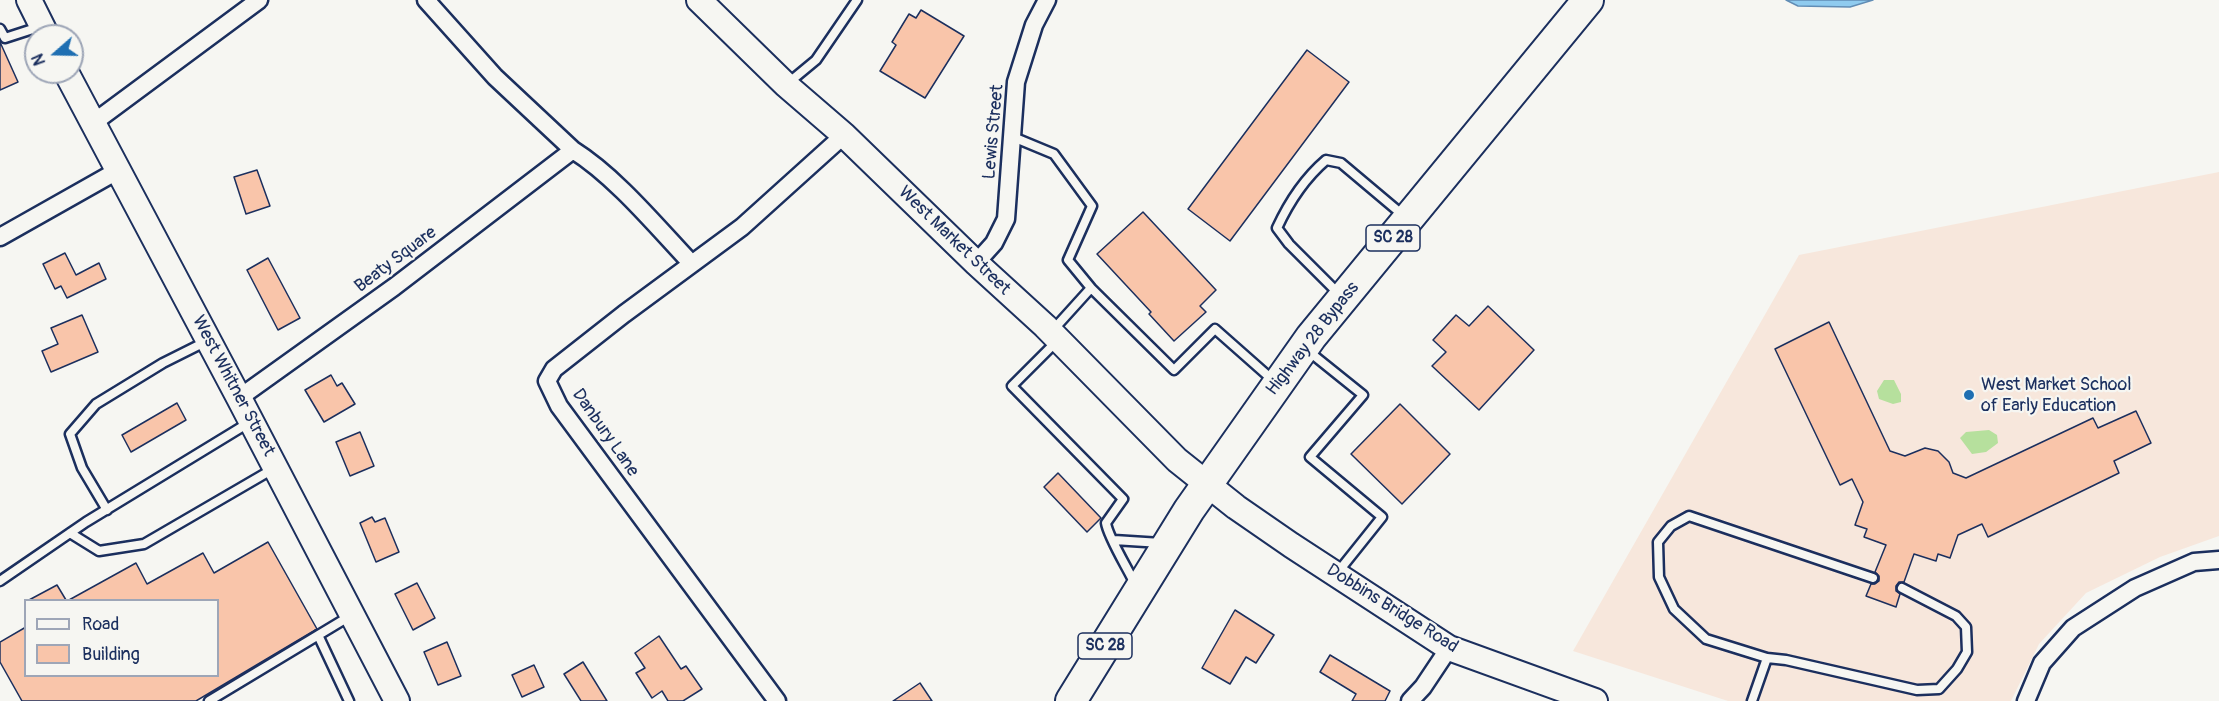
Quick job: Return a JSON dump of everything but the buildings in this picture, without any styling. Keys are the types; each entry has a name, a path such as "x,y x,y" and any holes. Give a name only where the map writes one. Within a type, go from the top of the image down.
{"highway":[{"name":"Highway 28 Bypass","path":"1071,701 1206,484 1304,347 1588,0"}],"main road":[{"path":"29,0 41,24"},
{"name":"West Market Street","path":"699,0 786,85 844,135 1055,336 1177,460 1206,484"},
{"name":"West Whitner Street","path":"72,84 252,421 397,701"},
{"name":"Dobbins Bridge Road","path":"1206,484 1281,539 1449,648 1595,701"}],"street":[{"path":"93,123 259,0"},
{"path":"426,0 495,77 573,150 584,156 617,187 692,264"},
{"name":"Lewis Street","path":"976,263 994,243 1006,219 1016,82 1034,25 1047,0"},
{"name":"Danbury Lane","path":"777,701 560,406 547,381 554,369 742,227 844,135"},
{"name":"Beaty Square","path":"239,398 394,287 573,150"},
{"path":"0,237 117,171"},
{"path":"2026,701 2042,663 2073,628 2135,588 2194,562 2219,560"},
{"path":"1410,701 1423,687 1449,648"}],"lane":[{"path":"786,85 816,60 857,0"},
{"path":"0,29 5,38 24,35"},
{"path":"1013,138 1054,154 1092,206 1068,260 1091,288 1174,370 1215,329 1278,384"},
{"path":"1343,298 1289,244 1277,228 1286,207 1313,171 1326,160 1341,163 1408,219"},
{"path":"1091,288 1055,336 1012,386 1123,499 1106,523 1108,532 1139,591"},
{"path":"107,510 82,468 70,434 96,404 163,363 208,340"},
{"path":"1304,347 1363,395 1310,457 1382,517 1335,574"},
{"path":"0,581 70,533 252,421"},
{"path":"70,533 99,551 144,544 276,468"},
{"path":"1873,578 1689,516 1671,526 1659,542 1659,577 1674,609 1706,639 1767,658 1786,660 1917,690 1939,689 1967,652 1966,627 1956,616 1902,588"},
{"path":"1114,540 1168,544"},
{"path":"208,701 353,615"},
{"path":"318,635 349,701"},
{"path":"1752,701 1767,658"}],"shaded area":[{"name":"West Market School of Early Education","path":"2219,172 2219,536 2160,557 2086,593 2039,644 2011,701 1728,701 1573,651 1799,255"}],"green space":[{"path":"1884,380 1894,380 1901,394 1901,402 1893,404 1879,399 1877,391"},
{"path":"1989,430 1997,435 1998,443 1986,452 1972,454 1960,438 1966,432"}],"water":[{"path":"1786,0 1873,0 1850,7 1798,6"}],"place":[{"name":"West Market School of Early Education","path":"1969,395"}]}
